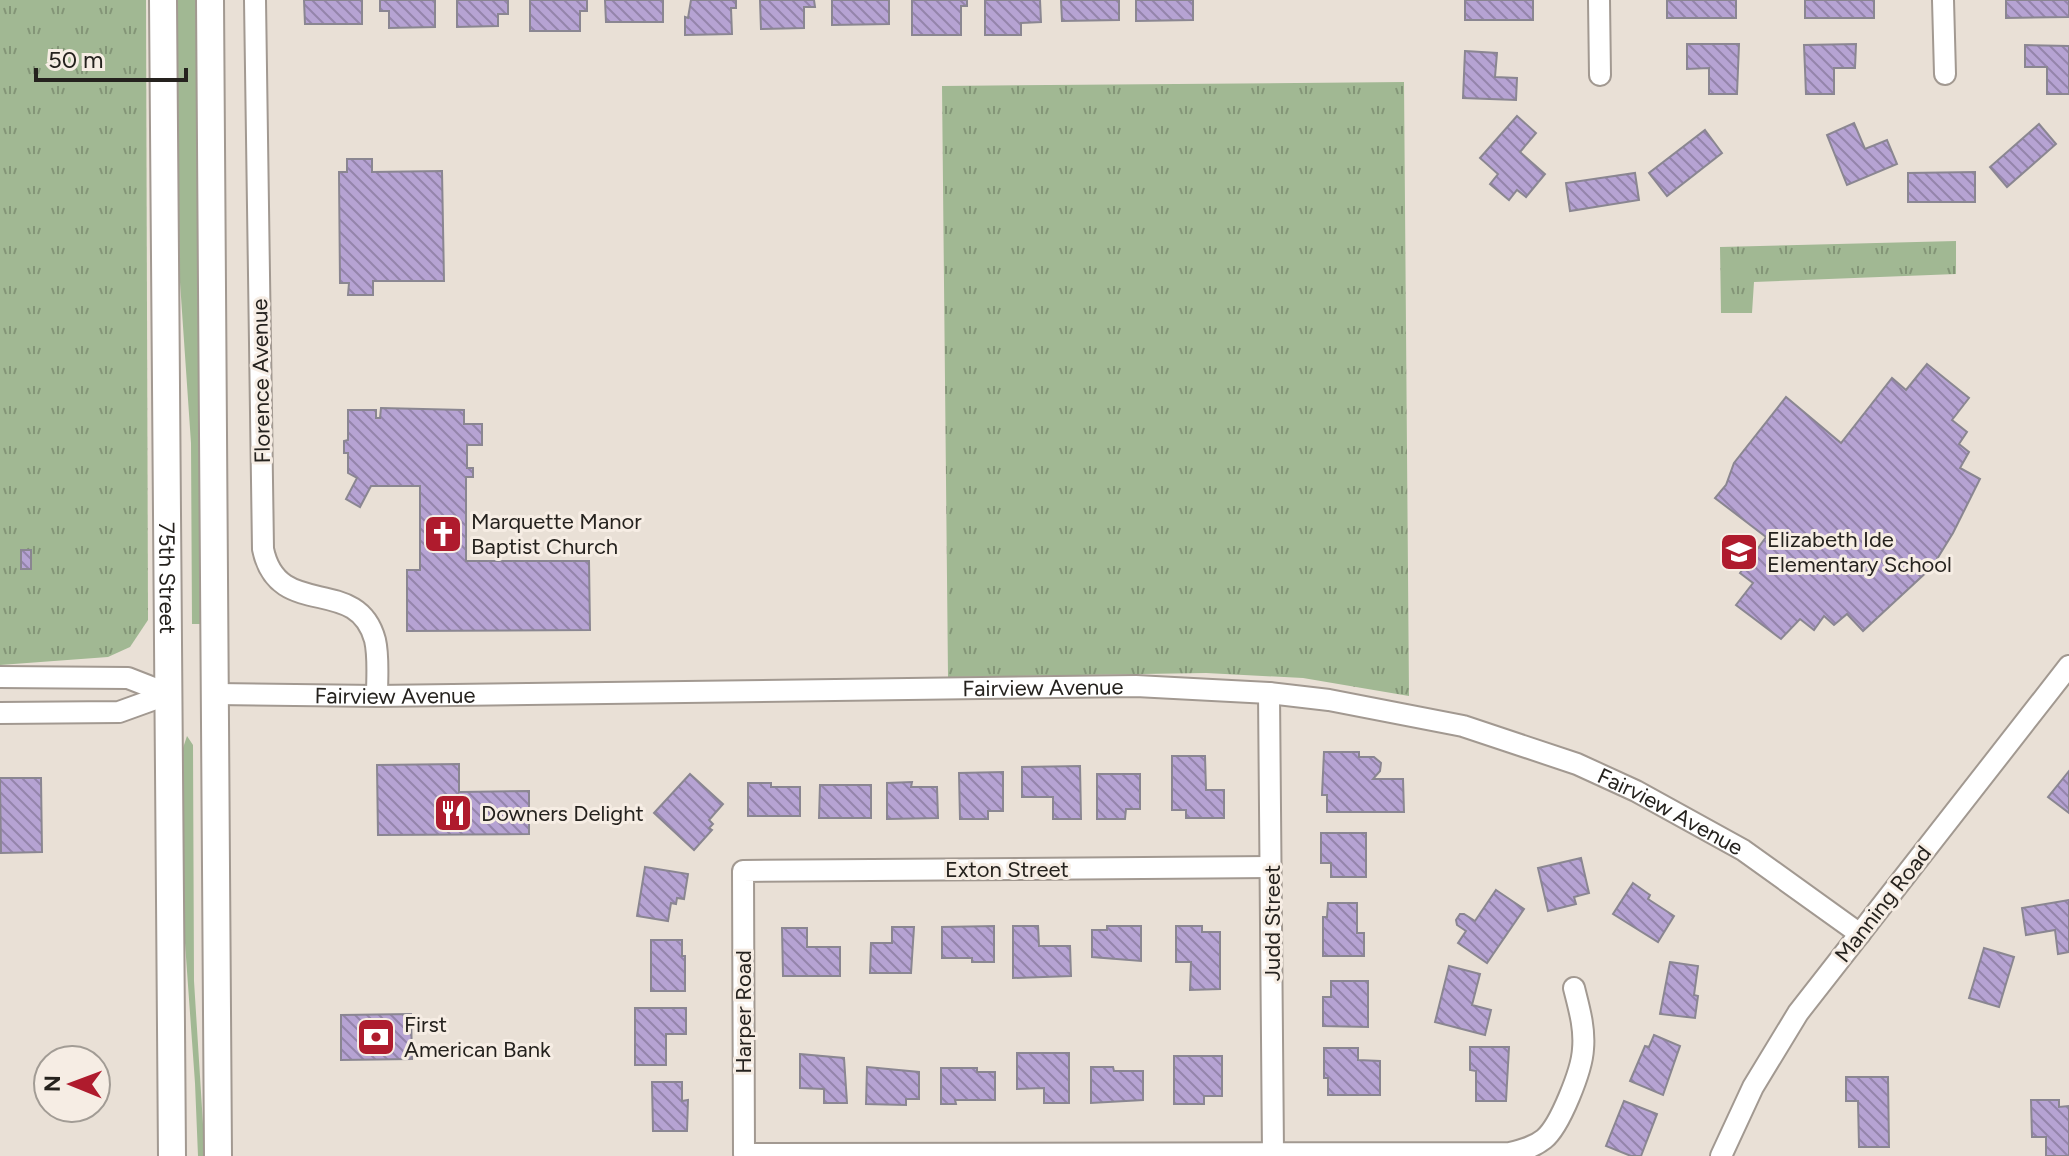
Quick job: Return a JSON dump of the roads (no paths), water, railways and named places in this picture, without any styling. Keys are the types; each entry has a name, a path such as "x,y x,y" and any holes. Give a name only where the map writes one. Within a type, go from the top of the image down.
{"main road":[{"name":"75th Street","path":"163,0 172,1156"},
{"name":"75th Street","path":"210,0 218,1156"},
{"name":"Fairview Avenue","path":"169,694 215,694"}],"street":[{"name":"Florence Avenue","path":"255,0 263,549 267,565 284,585 295,592 346,603 369,625 377,654 377,696"},
{"path":"1599,0 1600,75"},
{"path":"1943,0 1945,74"},
{"name":"Manning Road","path":"1721,1156 1753,1087 1798,1013 2069,666"},
{"name":"Fairview Avenue","path":"0,677 128,678 169,694"},
{"name":"Fairview Avenue","path":"215,694 377,696 1136,686 1269,693 1383,708 1463,726 1577,764 1650,798 1743,850 1860,934"},
{"name":"Judd Street","path":"1269,693 1273,1153"},
{"name":"Fairview Avenue","path":"0,713 119,712 169,694"},
{"name":"Exton Street","path":"743,871 1271,867"},
{"name":"Harper Road","path":"743,871 744,1154 1273,1153"},
{"path":"1273,1153 1510,1153 1531,1148 1547,1137 1561,1115 1583,1052 1582,1020 1574,988"}],"place":[{"name":"Marquette Manor Baptist Church","path":"443,534"},
{"name":"Elizabeth Ide Elementary School","path":"1739,552"},
{"name":"Downers Delight","path":"453,813"},
{"name":"First American Bank","path":"376,1037"}]}
